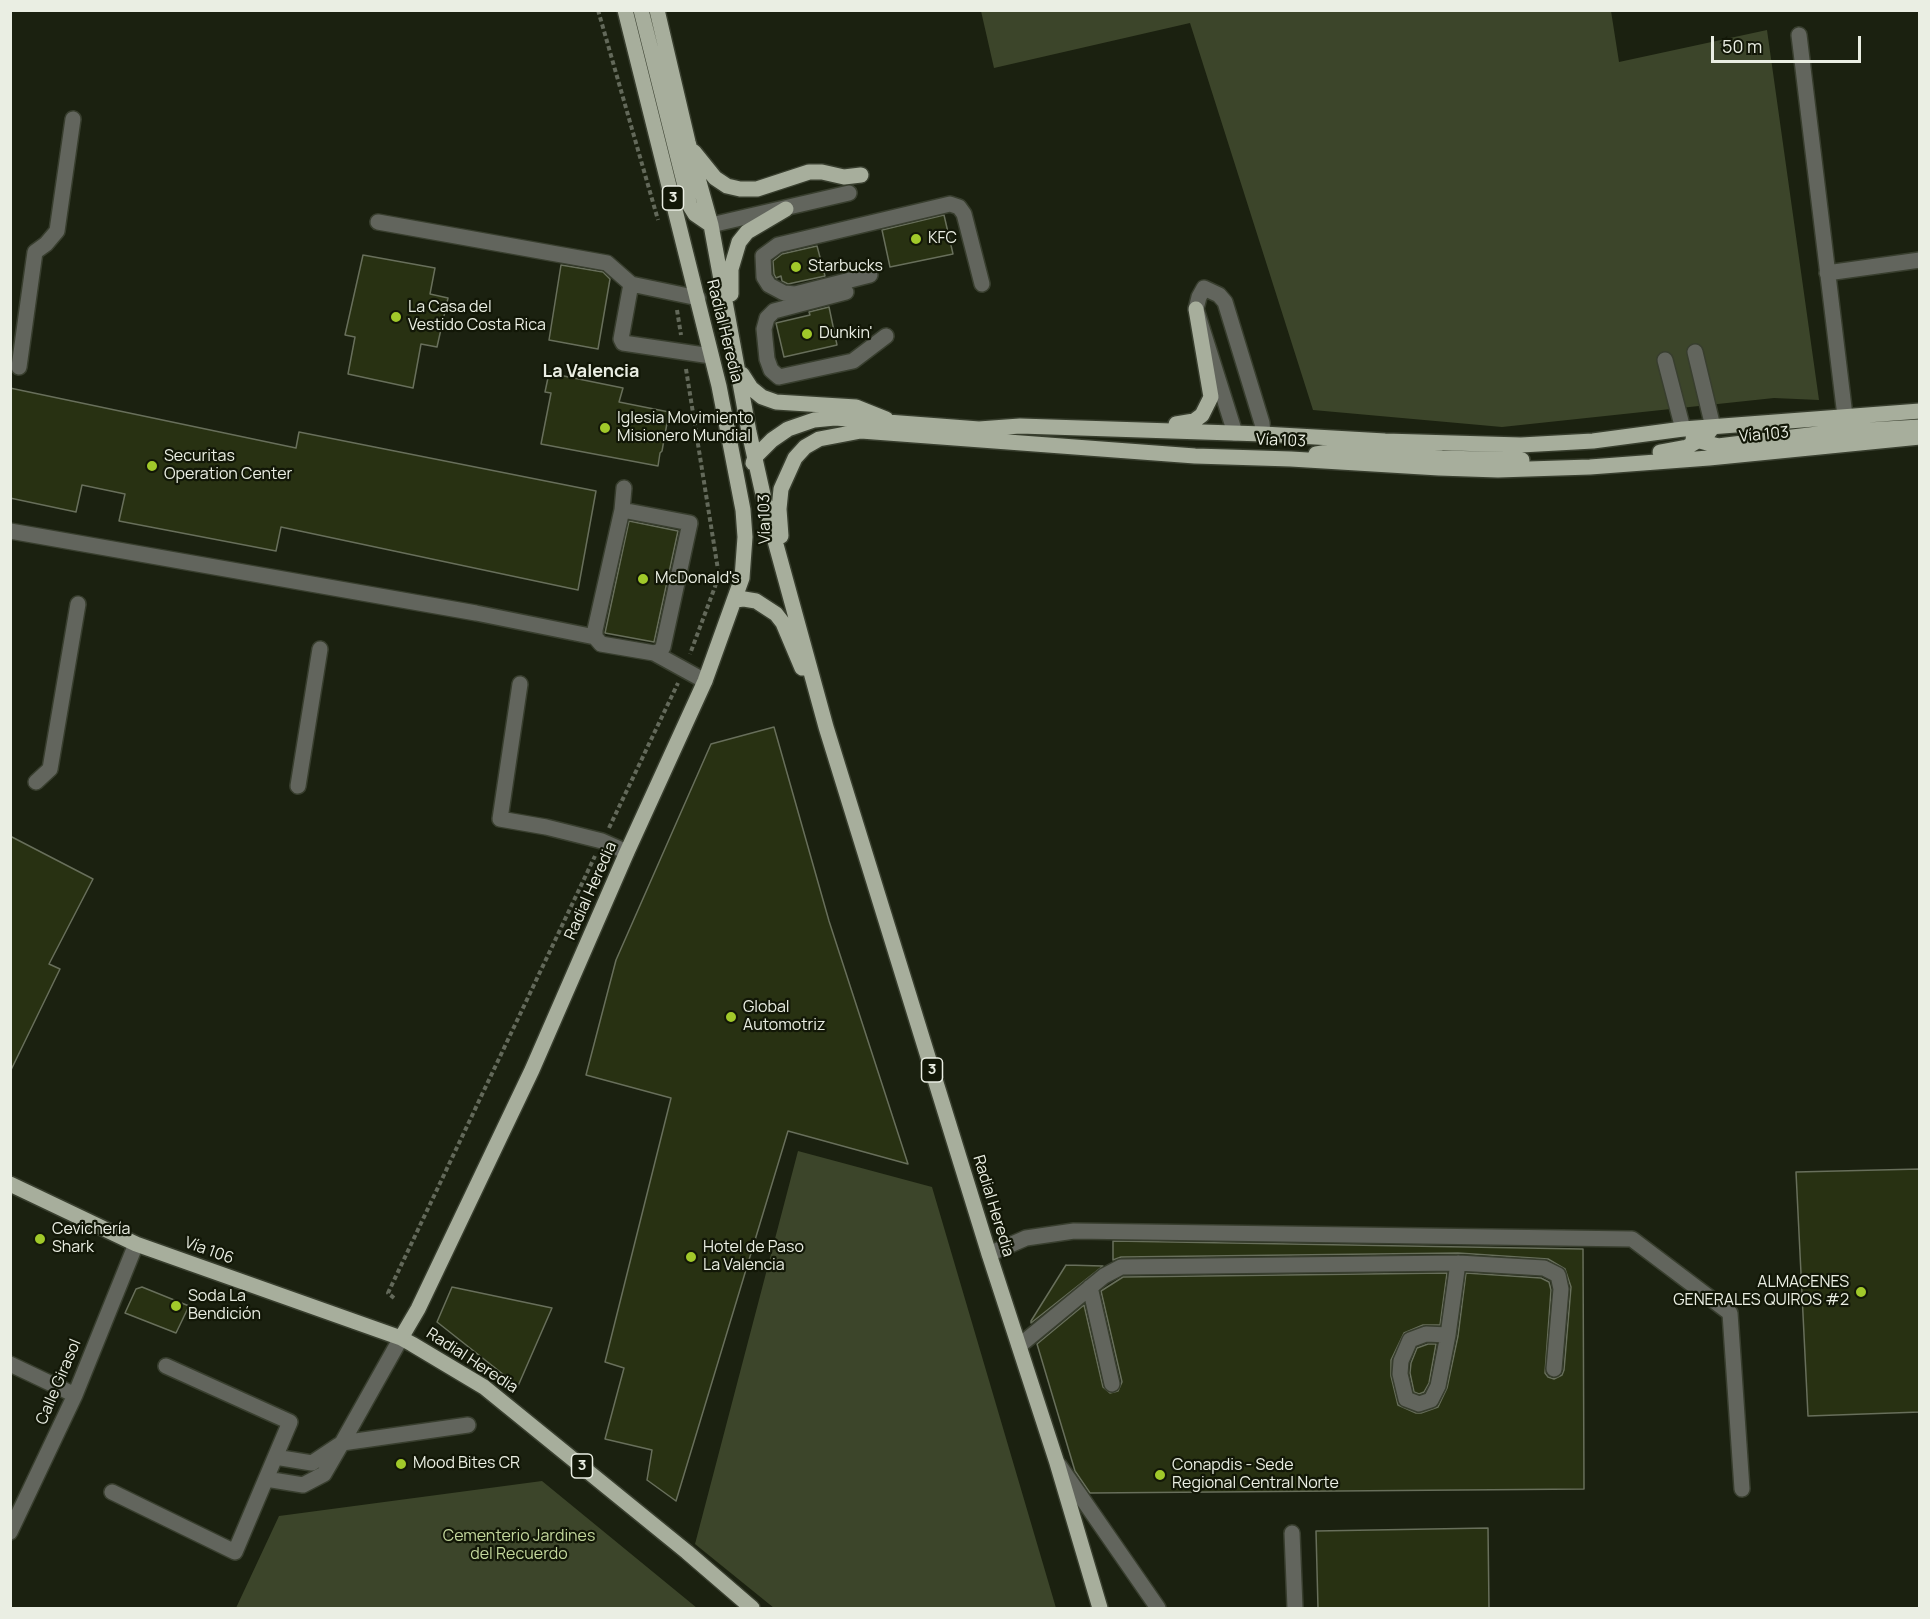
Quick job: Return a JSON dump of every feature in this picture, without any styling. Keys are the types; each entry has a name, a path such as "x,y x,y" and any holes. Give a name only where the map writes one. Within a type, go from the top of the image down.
{"main road":[{"name":"Radial Heredia","path":"625,10 719,386 743,510 742,578 705,681 532,1070 418,1309 401,1338 484,1387 752,1608"},
{"path":"641,10 690,206 695,214 711,225"},
{"name":"Radial Heredia","path":"657,10 688,142 711,225 771,529 826,727 989,1254 1057,1463 1100,1608"},
{"path":"688,142 700,161 715,178 727,186 740,189 757,189 809,172 822,172 844,177 861,175"},
{"path":"730,330 731,269 739,242 747,232 786,209"},
{"path":"1020,426 1185,424 1194,421 1202,415 1211,397 1196,309"},
{"path":"737,366 751,388 762,397 776,402 856,407 897,423"},
{"name":"Vía 103","path":"755,457 772,440 788,429 814,420 835,418 979,429 1020,426 1521,445 1593,441 1683,429 1920,411"},
{"path":"1235,433 1239,442 1248,447 1291,459 1335,451 1442,458 1528,460 1678,450 1699,441 1713,427"},
{"path":"1683,429 1687,435 1699,441 1718,446 1834,432 1920,427"},
{"name":"Vía 103","path":"792,601 779,527 781,489 795,458 805,447 819,439 861,431 1195,456 1462,469 1590,467 1709,458 1920,437"},
{"path":"1195,456 1222,455 1248,447 1263,434"},
{"path":"743,510 747,480 755,457"},
{"path":"735,600 756,601 776,614 783,623 826,727"},
{"name":"Vía 106","path":"10,1184 136,1244 401,1338"},
{"path":"698,1562 763,1608"}],"street":[{"path":"1799,35 1845,416"},
{"path":"19,367 35,252 46,244 57,231 73,118"},
{"path":"711,225 849,193"},
{"path":"886,336 853,361 779,377 771,370 767,359 764,329 766,318 774,311 871,280 795,294 784,293 769,285 764,278 763,256 778,245 950,204 959,207 964,214 982,284"},
{"path":"378,222 607,262 631,284 698,298"},
{"path":"1827,273 1920,260"},
{"path":"631,284 621,341 623,344 711,356"},
{"path":"1235,433 1196,309 1204,288 1219,295 1225,302 1262,423 1263,434"},
{"path":"1695,352 1713,427"},
{"path":"1665,360 1683,429"},
{"path":"595,637 622,510 624,488"},
{"path":"622,510 690,523 663,647 654,653"},
{"path":"10,531 476,613 595,637 602,644 654,653 705,681"},
{"path":"36,782 50,769 78,604"},
{"path":"298,786 320,649"},
{"path":"520,684 500,819 546,827 602,841 627,852"},
{"path":"989,1254 1026,1238 1074,1231 1632,1239 1730,1313 1742,1490"},
{"name":"Calle Girasol","path":"10,1532 15,1508 75,1395 136,1244"},
{"path":"1019,1346 1090,1287 1112,1270 1121,1267 1458,1263 1544,1268 1558,1275 1561,1289 1554,1369"},
{"path":"1448,1335 1426,1334 1410,1340 1401,1361 1400,1374 1406,1399 1419,1404 1431,1400 1438,1386 1448,1335 1458,1263"},
{"path":"1090,1287 1112,1384"},
{"path":"266,1479 303,1485 324,1474 401,1338"},
{"path":"10,1364 75,1395"},
{"path":"111,1492 236,1552 290,1422 166,1366"},
{"path":"275,1457 312,1463 342,1443 468,1425"},
{"path":"1057,1463 1158,1608"},
{"path":"1292,1533 1294,1608"}],"path":[{"path":"598,10 660,228"},
{"path":"394,1298 388,1293 684,670 718,576 674,293"}],"green space":[{"path":"981,11 1611,11 1619,62 1767,30 1819,400 1774,398 1502,427 1313,410 1190,23 994,68"},
{"path":"798,1151 932,1187 1056,1608 774,1608 695,1544"},
{"name":"Cementerio Jardines del Recuerdo","path":"542,1481 697,1608 236,1608 279,1516"}],"building":[{"name":"KFC","path":"944,215 953,254 890,267 882,230"},
{"name":"Starbucks","path":"817,246 825,276 788,284 782,281 781,276 776,278 773,261 782,254"},
{"name":"La Casa del Vestido Costa Rica","path":"363,255 435,268 430,294 448,298 437,347 421,344 413,388 348,374 355,337 345,335"},
{"path":"561,265 603,272 610,279 598,349 549,340"},
{"name":"Dunkin'","path":"829,307 837,345 784,357 776,323 810,315 809,312"},
{"name":"Iglesia Movimiento Misionero Mundial","path":"549,373 623,388 619,402 669,412 658,466 541,444 551,393 545,392"},
{"path":"10,388 296,448 299,432 596,491 578,590 281,527 276,551 119,521 125,494 82,485 76,512 10,498"},
{"name":"McDonald's","path":"629,521 678,531 654,642 605,633"},
{"path":"774,727 829,921 908,1164 788,1131 676,1501 647,1480 652,1450 605,1439 624,1368 605,1362 671,1098 586,1075 616,960 711,744"},
{"path":"10,836 93,879 49,964 60,969 10,1072"},
{"name":"ALMACENES GENERALES QUIROS #2","path":"1920,1169 1920,1412 1808,1416 1796,1172"},
{"path":"1113,1241 1583,1249 1584,1489 1090,1493 1075,1471 1037,1344 1084,1305 1103,1387 1110,1393 1118,1391 1122,1382 1101,1291 1123,1277 1447,1273 1440,1325 1423,1325 1404,1333 1391,1360 1391,1376 1398,1405 1416,1413 1438,1407 1447,1388 1458,1336 1466,1273 1541,1278 1549,1282 1551,1290 1545,1373 1554,1379 1562,1375 1564,1370 1571,1287 1565,1269 1548,1259 1458,1253 1121,1257 1113,1260"},
{"path":"1066,1265 1103,1266 1031,1323 1031,1321"},
{"path":"142,1287 189,1306 176,1333 125,1313 136,1289"},
{"path":"452,1287 552,1308 518,1386 437,1322"},
{"path":"1436,1344 1429,1383 1424,1392 1419,1394 1414,1392 1410,1373 1411,1363 1417,1348"},
{"path":"1488,1528 1489,1608 1318,1608 1316,1531"}],"place":[{"name":"KFC","path":"916,239"},
{"name":"Starbucks","path":"796,267"},
{"name":"La Casa del Vestido Costa Rica","path":"396,317"},
{"name":"Dunkin'","path":"807,334"},
{"name":"Iglesia Movimiento Misionero Mundial","path":"605,428"},
{"name":"Securitas Operation Center","path":"152,466"},
{"name":"McDonald's","path":"643,579"},
{"name":"Global Automotriz","path":"731,1017"},
{"name":"Cevichería Shark","path":"40,1239"},
{"name":"Hotel de Paso La Valencia","path":"691,1257"},
{"name":"ALMACENES GENERALES QUIROS #2","path":"1861,1292"},
{"name":"Soda La Bendición","path":"176,1306"},
{"name":"Mood Bites CR","path":"401,1464"},
{"name":"Conapdis - Sede Regional Central Norte","path":"1160,1475"}],"district":[{"name":"La Valencia","path":"591,372"}]}
